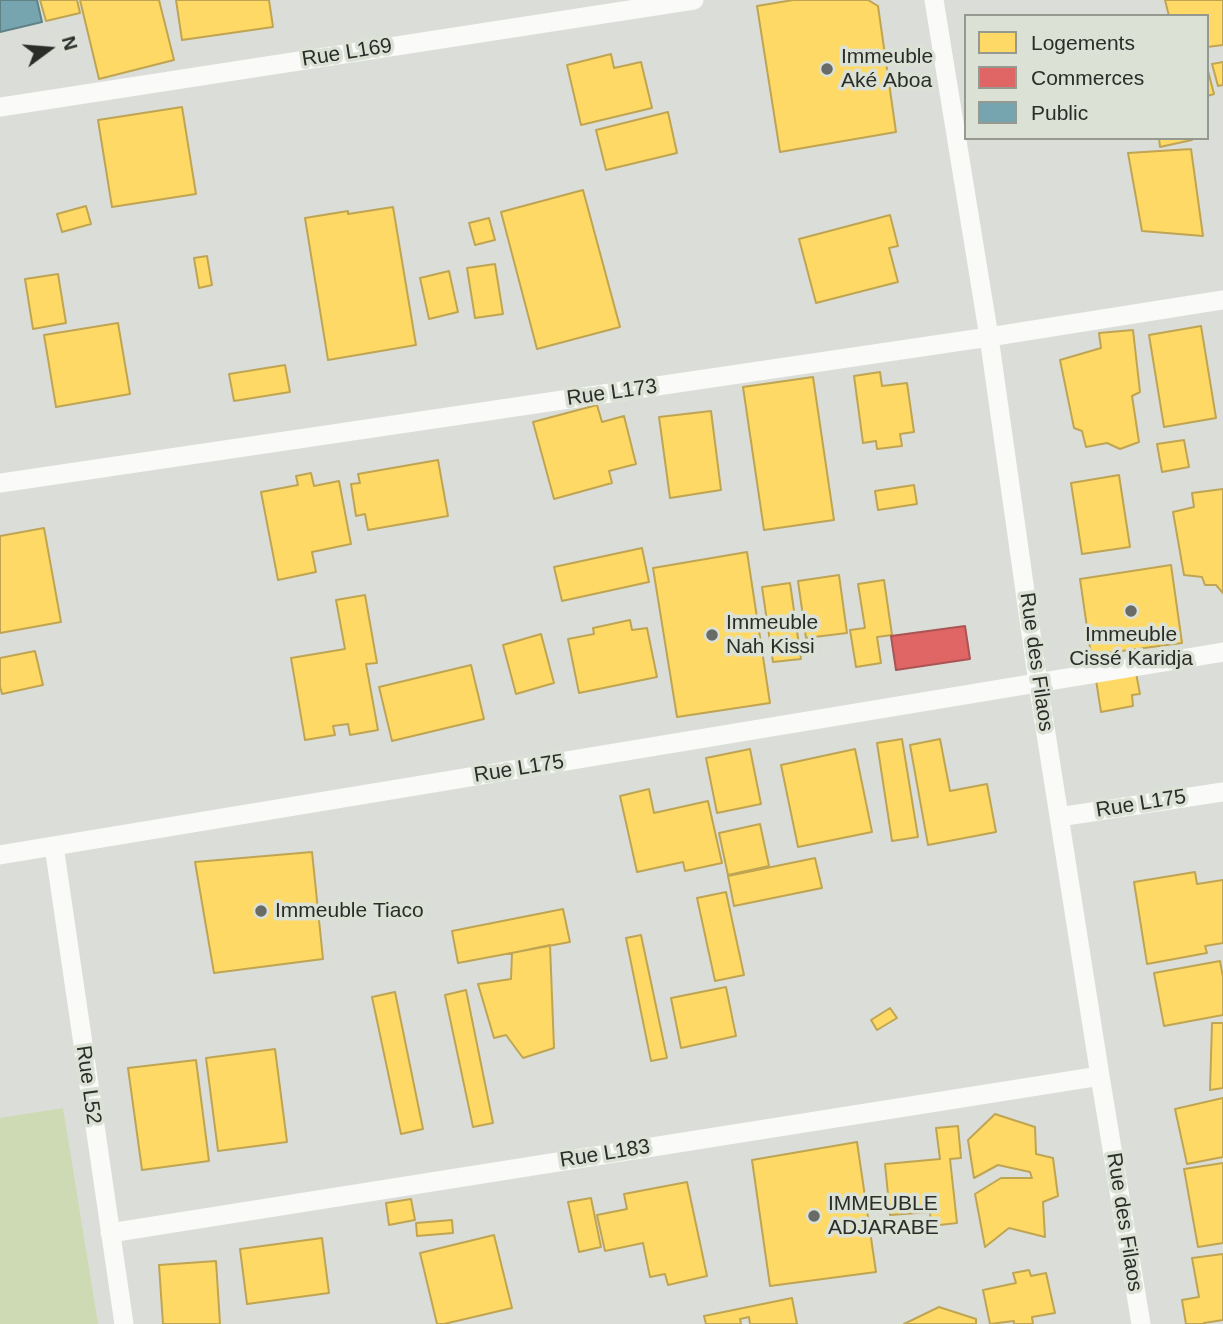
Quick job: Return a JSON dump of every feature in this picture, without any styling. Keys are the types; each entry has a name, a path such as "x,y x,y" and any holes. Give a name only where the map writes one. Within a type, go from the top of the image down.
{"street":[{"name":"Rue L169","path":"0,107 694,0"},
{"name":"Rue des Filaos","path":"933,0 989,337 1038,683 1140,1324"},
{"name":"Rue L173","path":"0,483 1223,300"},
{"name":"Rue L175","path":"0,855 1223,652"},
{"name":"Rue L175","path":"1059,817 1223,792"},
{"name":"Rue L52","path":"54,846 124,1324"},
{"name":"Rue L183","path":"110,1233 1100,1076"}],"green space":[{"path":"63,1108 98,1324 0,1324 0,1118"}],"building: Logements":[{"path":"40,0 77,0 80,13 46,21"},
{"path":"80,0 159,0 174,60 99,79"},
{"path":"176,0 269,0 273,27 182,40"},
{"name":"Immeuble Aké Aboa","path":"793,0 868,0 878,6 896,132 780,152 757,6"},
{"path":"1165,0 1223,0 1223,45 1209,47 1209,14 1168,14"},
{"path":"611,54 614,68 641,62 652,108 581,125 567,65"},
{"path":"1223,62 1223,85 1218,86 1212,64"},
{"path":"1209,75 1214,94 1209,95"},
{"path":"182,107 196,194 112,207 98,120"},
{"path":"668,112 677,153 606,170 596,130"},
{"path":"1159,140 1192,140 1160,147"},
{"path":"1191,149 1203,236 1142,231 1128,153"},
{"path":"583,190 620,327 537,349 501,212"},
{"path":"86,206 91,224 62,232 57,214"},
{"path":"393,207 416,345 328,360 305,218"},
{"path":"890,215 898,246 889,248 898,282 816,303 799,239"},
{"path":"489,218 495,240 475,245 469,223"},
{"path":"207,256 212,285 199,288 194,258"},
{"path":"495,264 503,314 475,318 467,268"},
{"path":"449,271 458,312 429,319 420,278"},
{"path":"58,274 66,323 33,329 25,279"},
{"path":"118,323 130,394 56,407 44,335"},
{"path":"1201,326 1216,418 1164,427 1149,335"},
{"path":"1133,330 1140,392 1132,396 1139,442 1120,449 1107,443 1086,447 1082,431 1074,428 1060,360 1101,348 1099,333"},
{"path":"285,365 290,392 234,401 229,374"},
{"path":"880,372 882,386 907,383 914,432 900,434 902,446 877,449 876,441 863,443 854,376"},
{"path":"813,377 834,520 764,530 743,387"},
{"path":"597,405 602,422 624,416 636,464 609,471 612,483 554,499 533,422"},
{"path":"711,411 721,490 670,498 659,417"},
{"path":"1184,440 1189,467 1162,472 1157,444"},
{"path":"438,460 448,516 368,530 365,514 356,516 351,484 360,483 358,474"},
{"path":"311,473 314,486 339,481 351,544 312,552 316,572 278,580 261,492 298,485 296,476"},
{"path":"1119,475 1130,547 1082,554 1071,483"},
{"path":"914,485 917,504 878,510 875,491"},
{"path":"1223,489 1223,593 1216,585 1205,585 1202,577 1184,575 1173,512 1194,507 1192,493"},
{"path":"44,528 61,622 0,633 0,536"},
{"path":"642,548 649,582 562,601 554,567"},
{"name":"Immeuble Nah Kissi","path":"747,552 770,703 677,717 653,568"},
{"name":"Immeuble Cissé Karidja","path":"1171,565 1182,643 1091,655 1080,579"},
{"path":"839,575 847,633 806,638 798,581"},
{"path":"884,580 892,635 877,637 881,663 856,667 850,630 865,628 858,584"},
{"path":"790,583 801,659 773,662 762,587"},
{"path":"365,595 377,663 366,664 378,730 350,735 348,724 333,726 335,735 305,740 291,658 345,649 336,600"},
{"path":"630,620 632,630 647,628 657,677 579,693 568,639 594,634 593,628"},
{"path":"541,634 554,683 516,694 503,645"},
{"path":"35,651 43,685 2,694 0,658"},
{"path":"471,665 484,719 392,741 379,687"},
{"path":"1136,673 1140,694 1132,695 1133,706 1101,712 1096,680"},
{"path":"902,739 918,837 892,841 877,743"},
{"path":"940,739 950,791 987,784 996,832 928,845 910,745"},
{"path":"750,749 761,804 717,813 706,758"},
{"path":"855,749 872,832 798,847 781,765"},
{"path":"649,789 654,813 708,801 722,863 685,871 683,862 637,872 620,796"},
{"path":"760,824 769,866 728,875 719,833"},
{"name":"Immeuble Tiaco","path":"312,852 323,959 214,973 195,862"},
{"path":"815,858 822,888 734,906 728,876"},
{"path":"1195,872 1197,884 1223,880 1223,943 1205,946 1207,953 1147,964 1134,882"},
{"path":"726,892 744,975 715,981 697,898"},
{"path":"563,909 570,942 458,963 452,931"},
{"path":"641,935 667,1058 651,1061 626,938"},
{"path":"550,945 554,1048 523,1058 506,1035 494,1038 478,984 511,979 512,953"},
{"path":"1220,961 1223,977 1223,1015 1164,1026 1154,973"},
{"path":"726,987 736,1036 681,1048 671,998"},
{"path":"466,990 493,1123 473,1127 445,995"},
{"path":"395,992 423,1129 401,1134 372,997"},
{"path":"890,1008 897,1018 877,1030 871,1020"},
{"path":"1212,1023 1223,1023 1223,1088 1210,1090"},
{"path":"275,1049 287,1142 218,1151 206,1058"},
{"path":"196,1060 209,1161 142,1170 128,1068"},
{"path":"1223,1098 1223,1157 1187,1164 1175,1109"},
{"path":"995,1114 1035,1127 1036,1154 1053,1158 1058,1196 1043,1202 1045,1237 1009,1228 985,1247 975,1194 1001,1178 1032,1178 1030,1172 998,1165 974,1178 968,1140"},
{"path":"958,1126 961,1158 950,1159 957,1223 931,1226 930,1212 890,1215 885,1164 940,1159 936,1128"},
{"name":"IMMEUBLE ADJARABE","path":"857,1142 876,1272 770,1286 752,1160"},
{"path":"1223,1163 1223,1243 1198,1247 1184,1169"},
{"path":"687,1182 707,1276 668,1285 665,1274 650,1277 643,1243 605,1251 597,1215 627,1209 624,1194"},
{"path":"591,1198 601,1247 579,1252 568,1202"},
{"path":"411,1199 415,1220 389,1225 386,1203"},
{"path":"452,1220 453,1233 417,1236 416,1223"},
{"path":"494,1235 512,1308 437,1324 420,1253"},
{"path":"322,1238 329,1293 247,1304 240,1249"},
{"path":"1223,1254 1223,1320 1186,1324 1182,1300 1199,1297 1192,1258"},
{"path":"216,1261 220,1324 163,1324 159,1265"},
{"path":"1029,1270 1031,1276 1046,1273 1055,1313 1032,1317 1033,1324 1014,1324 1014,1321 990,1324 983,1290 1016,1283 1013,1273"},
{"path":"792,1298 797,1324 750,1324 749,1317 740,1319 741,1324 706,1324 704,1316"},
{"path":"939,1307 976,1319 976,1324 904,1324"}],"building: Commerces":[{"path":"965,626 970,659 896,670 891,636"}],"building: Public":[{"path":"0,0 37,0 42,22 0,32"}],"place":[{"name":"Immeuble Aké Aboa","path":"827,69"},
{"name":"Immeuble Cissé Karidja","path":"1131,611"},
{"name":"Immeuble Nah Kissi","path":"712,635"},
{"name":"Immeuble Tiaco","path":"261,911"},
{"name":"IMMEUBLE ADJARABE","path":"814,1216"}]}
